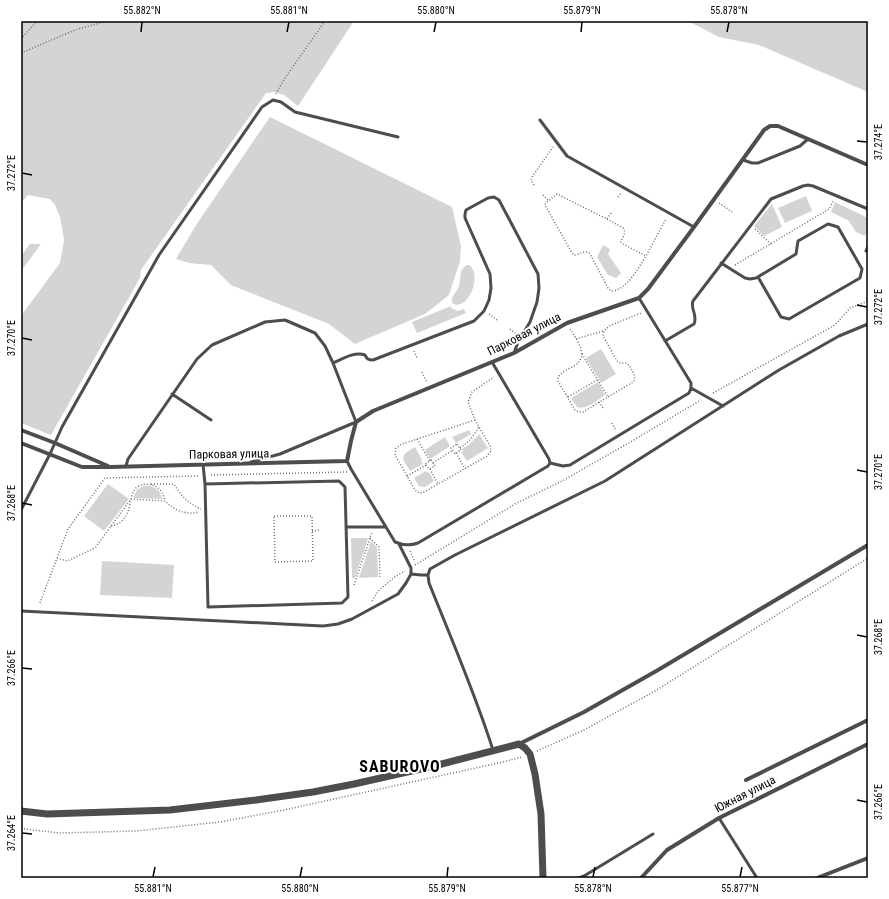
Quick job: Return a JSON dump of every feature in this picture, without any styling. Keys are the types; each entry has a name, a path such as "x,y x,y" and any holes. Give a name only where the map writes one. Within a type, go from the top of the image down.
{"street":[{"name":"Парковая улица","path":"356,422 373,411 514,353 567,323 639,298 648,289 764,130 770,126 778,126 868,165"},
{"path":"347,461 356,422"},
{"name":"Парковая улица","path":"21,430 110,467"},
{"name":"Парковая улица","path":"21,443 82,467 347,461"},
{"path":"21,811 47,814 170,810 263,799 313,792 354,784 434,766 519,744 598,705 868,545"},
{"path":"746,780 868,720"},
{"path":"519,744 530,754 535,774 541,814 543,878"},
{"name":"Южная улица","path":"641,878 667,850 719,818 868,744"},
{"path":"816,878 868,858"}],"lane":[{"path":"21,510 62,427 159,255 262,107 273,100 281,102 295,112 398,137"},
{"path":"540,120 567,156 694,227"},
{"path":"743,160 758,163 800,146 808,139"},
{"path":"665,341 694,324 696,316 692,308 693,301 771,199 808,185 868,209"},
{"path":"333,363 361,353 366,355 369,360 373,360 474,320 484,311 489,300 491,288 490,274 465,218 465,214 466,210 488,198 499,200 538,274 539,288 537,302 530,322 518,342 514,353"},
{"path":"721,263 746,278 750,279 758,277 796,254 798,241 828,224 838,227 862,269 860,278 789,319 781,317 758,277"},
{"path":"550,463 566,466 690,393 690,383 639,298"},
{"path":"126,466 128,459 172,394 197,359 212,345 265,322 285,320 315,333 325,346 356,422 280,454 246,463"},
{"path":"493,750 486,727 429,583 428,575 430,569 455,555 605,481 779,370 839,336 868,324"},
{"path":"492,362 550,463"},
{"path":"691,388 723,406"},
{"path":"172,394 211,420"},
{"path":"347,461 395,542 408,545 418,544 548,466 550,463"},
{"path":"203,464 205,484 208,607 342,603 348,598 345,487 339,481 205,484"},
{"path":"346,527 386,527"},
{"path":"21,612 323,626 338,624 352,619 398,594 406,584 412,574 411,568 399,544"},
{"path":"412,574 421,576 428,575"},
{"path":"719,818 757,878"},
{"path":"579,878 653,834"}],"path":[{"path":"21,39 37,21"},
{"path":"21,53 75,30 107,21"},
{"path":"273,100 282,81 325,21"},
{"path":"534,185 531,180 532,178 557,142"},
{"path":"543,195 549,201"},
{"path":"646,256 623,244 622,239 625,233 624,228 560,195 556,195 546,203 546,208 572,253 574,255 583,252 590,254 611,291 616,291 626,284 646,256 670,213"},
{"path":"730,268 829,209 836,195"},
{"path":"714,200 732,212"},
{"path":"607,220 611,212"},
{"path":"751,226 771,244"},
{"path":"370,604 379,590 396,576 515,504 564,480 706,397 835,325 850,308 868,301"},
{"path":"576,340 604,331 609,326 647,310"},
{"path":"484,311 497,320"},
{"path":"567,323 582,350 582,354 608,396"},
{"path":"510,329 521,337"},
{"path":"582,354 579,362 558,377 558,381 575,410 579,412 583,412 600,402 635,379 629,365 617,361 603,336 604,331"},
{"path":"412,345 417,358"},
{"path":"422,372 429,388"},
{"path":"475,420 416,439 396,448 395,455 415,490 419,493 424,492 487,456 491,451 490,446 475,420 468,402 472,392 499,374"},
{"path":"568,397 598,379"},
{"path":"600,402 603,408"},
{"path":"612,424 618,435"},
{"path":"456,453 473,438 479,426"},
{"path":"416,439 430,461 431,460 433,463"},
{"path":"433,463 453,450 451,448 457,444 460,448"},
{"path":"453,450 465,469"},
{"path":"407,476 430,461"},
{"path":"430,469 435,466 433,463"},
{"path":"426,464 438,484"},
{"path":"40,603 68,529 105,478 353,472"},
{"path":"111,526 118,524 124,519 129,510 133,493 137,487 147,484 174,484 179,492 189,502 204,510 184,513 178,511 165,501 161,491 158,488 147,484"},
{"path":"57,558 67,561 95,548 131,499"},
{"path":"131,499 165,501"},
{"path":"274,516 312,516 312,531 313,561 275,562 274,516"},
{"path":"348,598 353,590 370,538 372,527"},
{"path":"312,531 321,530"},
{"path":"370,538 379,547 380,577"},
{"path":"21,828 25,830 60,833 136,831 220,822 292,808 503,762 530,754 584,730 655,691 868,558"}],"shaded area":[{"path":"21,21 354,21 298,106 284,95 275,92 266,93 141,270 140,278 51,435 21,423 21,316 60,263 64,240 60,217 55,205 50,199 28,195 21,203"},
{"path":"688,21 868,21 868,92 759,45 719,37"},
{"path":"270,117 452,207 461,246 460,261 449,295 425,314 355,344 329,324 231,285 211,265 189,263 176,259 196,225"},
{"path":"806,196 812,211 785,223 778,208"},
{"path":"835,202 868,218 868,229 865,236 856,232 849,221 831,212"},
{"path":"772,204 782,227 764,236 754,226"},
{"path":"30,244 41,244 21,271 21,256"},
{"path":"603,245 610,249 608,254 621,273 616,278 608,275 597,257"},
{"path":"469,265 473,270 474,276 472,291 463,303 458,305 452,303 453,296 459,286 461,271 465,266"},
{"path":"451,306 451,308 458,311 464,309 466,313 417,333 412,322"},
{"path":"601,349 616,374 601,383 586,358"},
{"path":"598,382 605,395 588,406 581,408 577,407 571,398"},
{"path":"469,430 471,434 456,443 452,437"},
{"path":"479,434 488,448 467,461 461,452 463,451 462,449 470,444"},
{"path":"445,437 450,446 430,459 425,450"},
{"path":"415,447 423,464 410,471 403,459 406,453"},
{"path":"426,471 428,473 429,472 434,481 425,487 419,486 414,478"},
{"path":"108,484 129,499 104,531 84,516"},
{"path":"143,486 156,488 162,499 133,498 137,490"},
{"path":"351,538 368,539 355,578 352,578"},
{"path":"371,541 377,547 378,577 359,578"},
{"path":"102,561 174,565 172,598 100,595"}],"district":[{"name":"SABUROVO","path":"400,766"}]}
